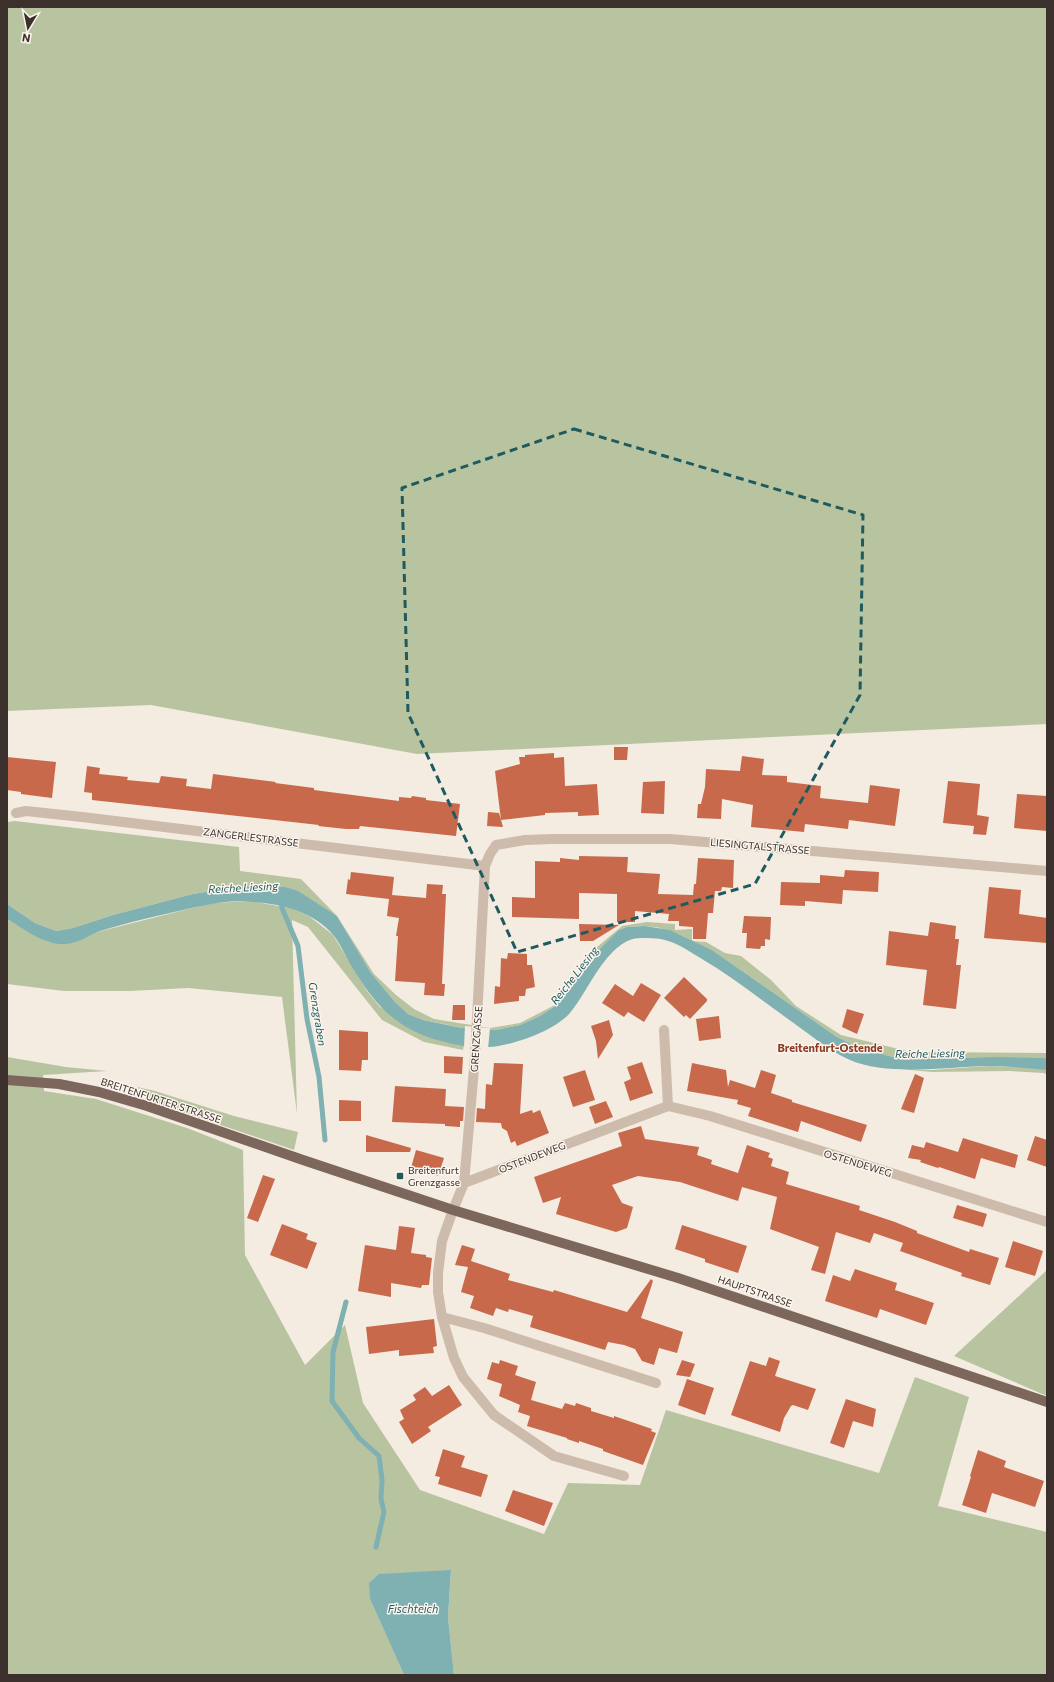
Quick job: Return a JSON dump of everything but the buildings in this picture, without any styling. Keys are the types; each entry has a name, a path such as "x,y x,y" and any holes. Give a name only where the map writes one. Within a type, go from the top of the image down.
{"main road":[{"name":"BREITENFURTER STRASSE","path":"7,1080 60,1084 99,1092 147,1106 303,1160"},
{"name":"HAUPTSTRASSE","path":"303,1160 453,1210 678,1278 1047,1402"}],"street":[{"name":"ZANGERLESTRASSE","path":"16,813 26,811 82,817 486,866"},
{"name":"LIESINGTALSTRASSE","path":"486,866 490,854 496,845 525,840 552,838 670,839 1047,870"},
{"name":"GRENZGASSE","path":"453,1210 464,1184 478,1020 486,866"},
{"path":"664,1030 668,1106"},
{"name":"OSTENDEWEG","path":"464,1184 668,1106 710,1116 1047,1222"},
{"path":"453,1210 442,1241 438,1273 438,1292 442,1318 454,1358 463,1377 494,1415 554,1456 624,1476"},
{"path":"442,1318 484,1328 656,1383"}],"highlighted area":[{"path":"574,429 863,515 860,695 755,884 517,952 408,713 402,488"}],"green space":[{"path":"7,7 1047,7 1047,724 417,754 151,705 7,711"},
{"path":"15,821 239,847 240,871 301,879 337,916 285,887 262,885 193,894 113,915 73,928 56,931 35,923 7,904 7,822"},
{"path":"252,901 294,909 309,916 333,935 367,991 380,1007 445,1042 464,1045 463,1050 424,1042 382,1020 308,927 292,920 297,1114 282,997 188,988 130,991 64,991 7,984 7,919 49,942 67,944 101,931 212,903"},
{"path":"337,916 374,974 396,995 414,1009 434,1019 490,1028 520,1023 555,1005 596,948 622,926 647,922 675,924 675,930 692,929 692,940 672,931 653,927 627,927 554,1007 538,1017 520,1025 496,1030 462,1028 423,1020 408,1014 395,1002 371,973"},
{"path":"693,941 706,942 725,953 741,956 771,980 796,1006 841,1035 911,1052 1047,1053 1047,1075 1044,1073 1009,1071 932,1072 890,1068 931,1070 989,1066 1018,1067 932,1060 905,1060 862,1049 837,1037 712,950"},
{"path":"7,1057 66,1067 107,1071 43,1075 44,1091 96,1099 187,1128 243,1150 245,1255 305,1365 345,1325 363,1403 420,1490 544,1534 568,1483 640,1485 666,1410 879,1473 915,1377 969,1397 938,1506 1047,1532 1047,1675 454,1675 448,1617 451,1570 370,1599 404,1675 7,1675"},
{"path":"137,1087 155,1091 234,1116 298,1132 294,1150 159,1104"},
{"path":"1047,1270 1047,1396 954,1356"}],"water":[{"path":"262,885 285,887 298,891 337,916 371,973 395,1002 408,1014 423,1020 462,1028 496,1030 520,1025 538,1017 554,1007 588,961 618,931 627,927 645,926 670,930 712,950 837,1037 862,1049 905,1060 998,1057 1043,1058 1047,1059 1047,1070 987,1066 936,1069 899,1069 881,1068 850,1060 822,1044 714,966 679,945 670,941 659,939 641,938 629,940 619,947 600,967 570,1013 554,1026 520,1041 509,1044 476,1047 441,1041 425,1036 399,1023 378,1004 369,993 334,936 317,921 307,915 286,907 243,901 211,904 117,926 100,931 80,941 67,944 59,944 43,940 7,919 7,904 35,923 56,931 73,928 113,915 193,894"},
{"name":"Fischteich","path":"451,1570 448,1617 454,1675 404,1675 370,1599 369,1583 379,1574"}],"pier":[{"path":"465,1026 490,1028 488,1049 464,1047"}],"waterway":[{"name":"Grenzgraben","path":"281,901 282,908 298,946 307,1019 319,1077 325,1140"},
{"name":"Grenzgraben","path":"346,1302 333,1352 332,1401 359,1438 379,1456 382,1480 381,1499 384,1512 376,1547"}],"place":[{"name":"Breitenfurt Grenzgasse","path":"400,1176"}],"district":[{"name":"Breitenfurt-Ostende","path":"830,1047"}],"water label":[{"name":"Reiche Liesing","path":"243,887"},
{"name":"Reiche Liesing","path":"574,975"},
{"name":"Reiche Liesing","path":"930,1053"}]}
